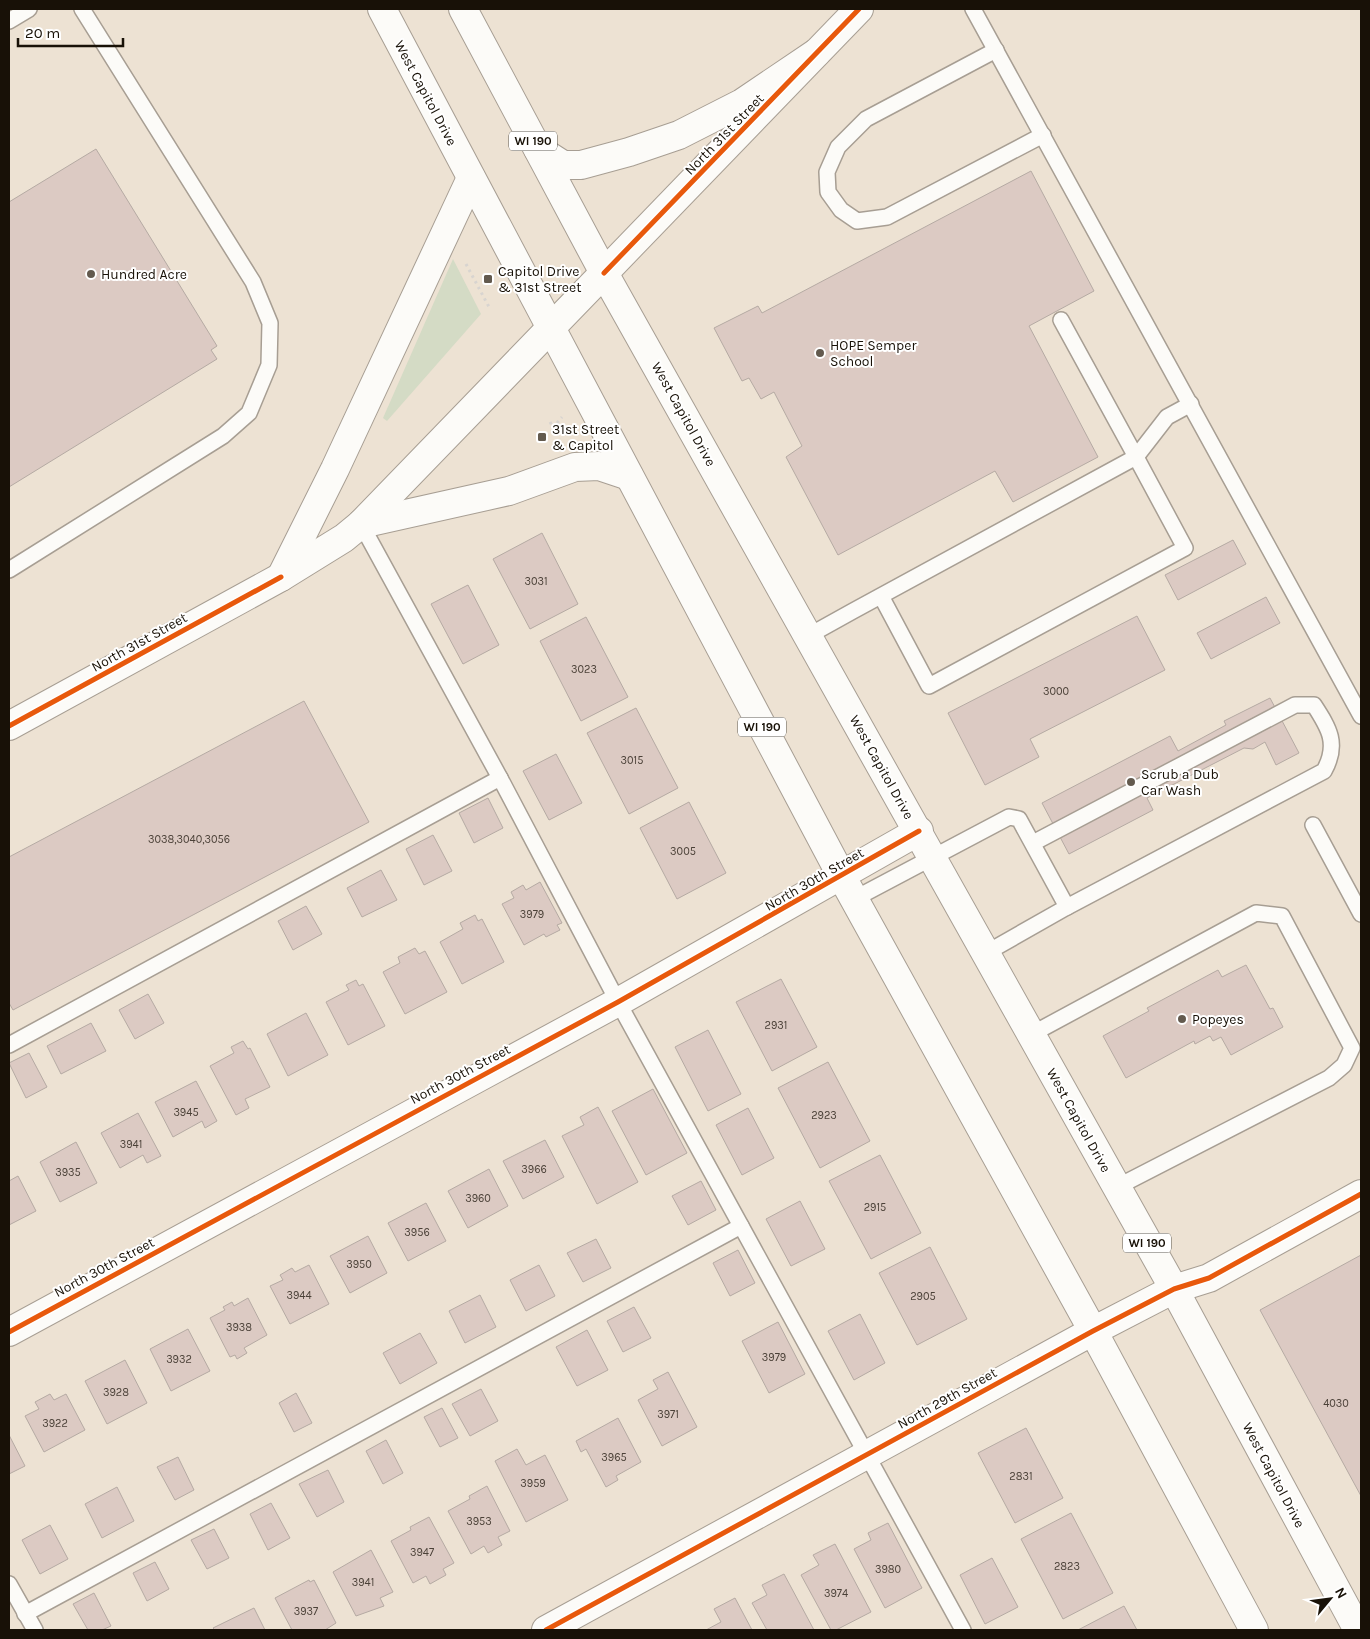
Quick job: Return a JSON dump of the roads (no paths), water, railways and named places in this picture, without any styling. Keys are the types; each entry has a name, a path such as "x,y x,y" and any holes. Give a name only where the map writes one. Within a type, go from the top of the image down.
{"main road":[{"name":"West Capitol Drive","path":"382,9 848,888 1093,1331 1254,1630"},
{"name":"West Capitol Drive","path":"463,9 604,273 1174,1289 1358,1630"},
{"name":"North 31st Street","path":"9,726 281,577 344,538 361,524 858,9"},
{"path":"538,149 563,165 581,165 629,152 679,135 742,103 816,53"},
{"path":"281,577 339,460 471,178"},
{"path":"361,524 508,491 575,467 599,466 629,476"},
{"name":"North 30th Street","path":"9,1332 618,1002 848,888 918,831"},
{"name":"North 29th Street","path":"546,1630 1093,1331 1174,1289 1209,1278 1361,1194"}],"lane":[{"path":"9,21 29,9"},
{"path":"9,570 223,436 249,413 269,365 270,322 253,282 82,9"},
{"path":"973,9 1361,716"},
{"path":"996,50 866,119 838,147 827,172 828,192 840,210 857,221 887,217 1043,135"},
{"path":"881,596 929,686 1185,548 1061,320"},
{"path":"808,636 1136,457 1167,417 1191,404"},
{"path":"361,524 500,778 618,1002 963,1630"},
{"path":"986,953 1066,907 1324,771 1331,758 1332,748 1328,726 1314,705 1295,705 1033,843"},
{"path":"9,1045 500,778"},
{"path":"848,888 933,857 1009,817 1019,819 1066,907"},
{"path":"1313,825 1361,914"},
{"path":"1032,1034 1256,913 1282,916 1352,1048 1344,1065 1329,1078 1116,1187"},
{"path":"25,1614 741,1226"},
{"path":"9,1584 34,1630"}],"place":[{"name":"Hundred Acre","path":"91,274"},
{"name":"Capitol Drive & 31st Street","path":"488,279"},
{"name":"HOPE Semper School","path":"820,353"},
{"name":"31st Street & Capitol","path":"542,437"},
{"name":"Scrub a Dub Car Wash","path":"1131,782"},
{"name":"Popeyes","path":"1182,1019"}]}
